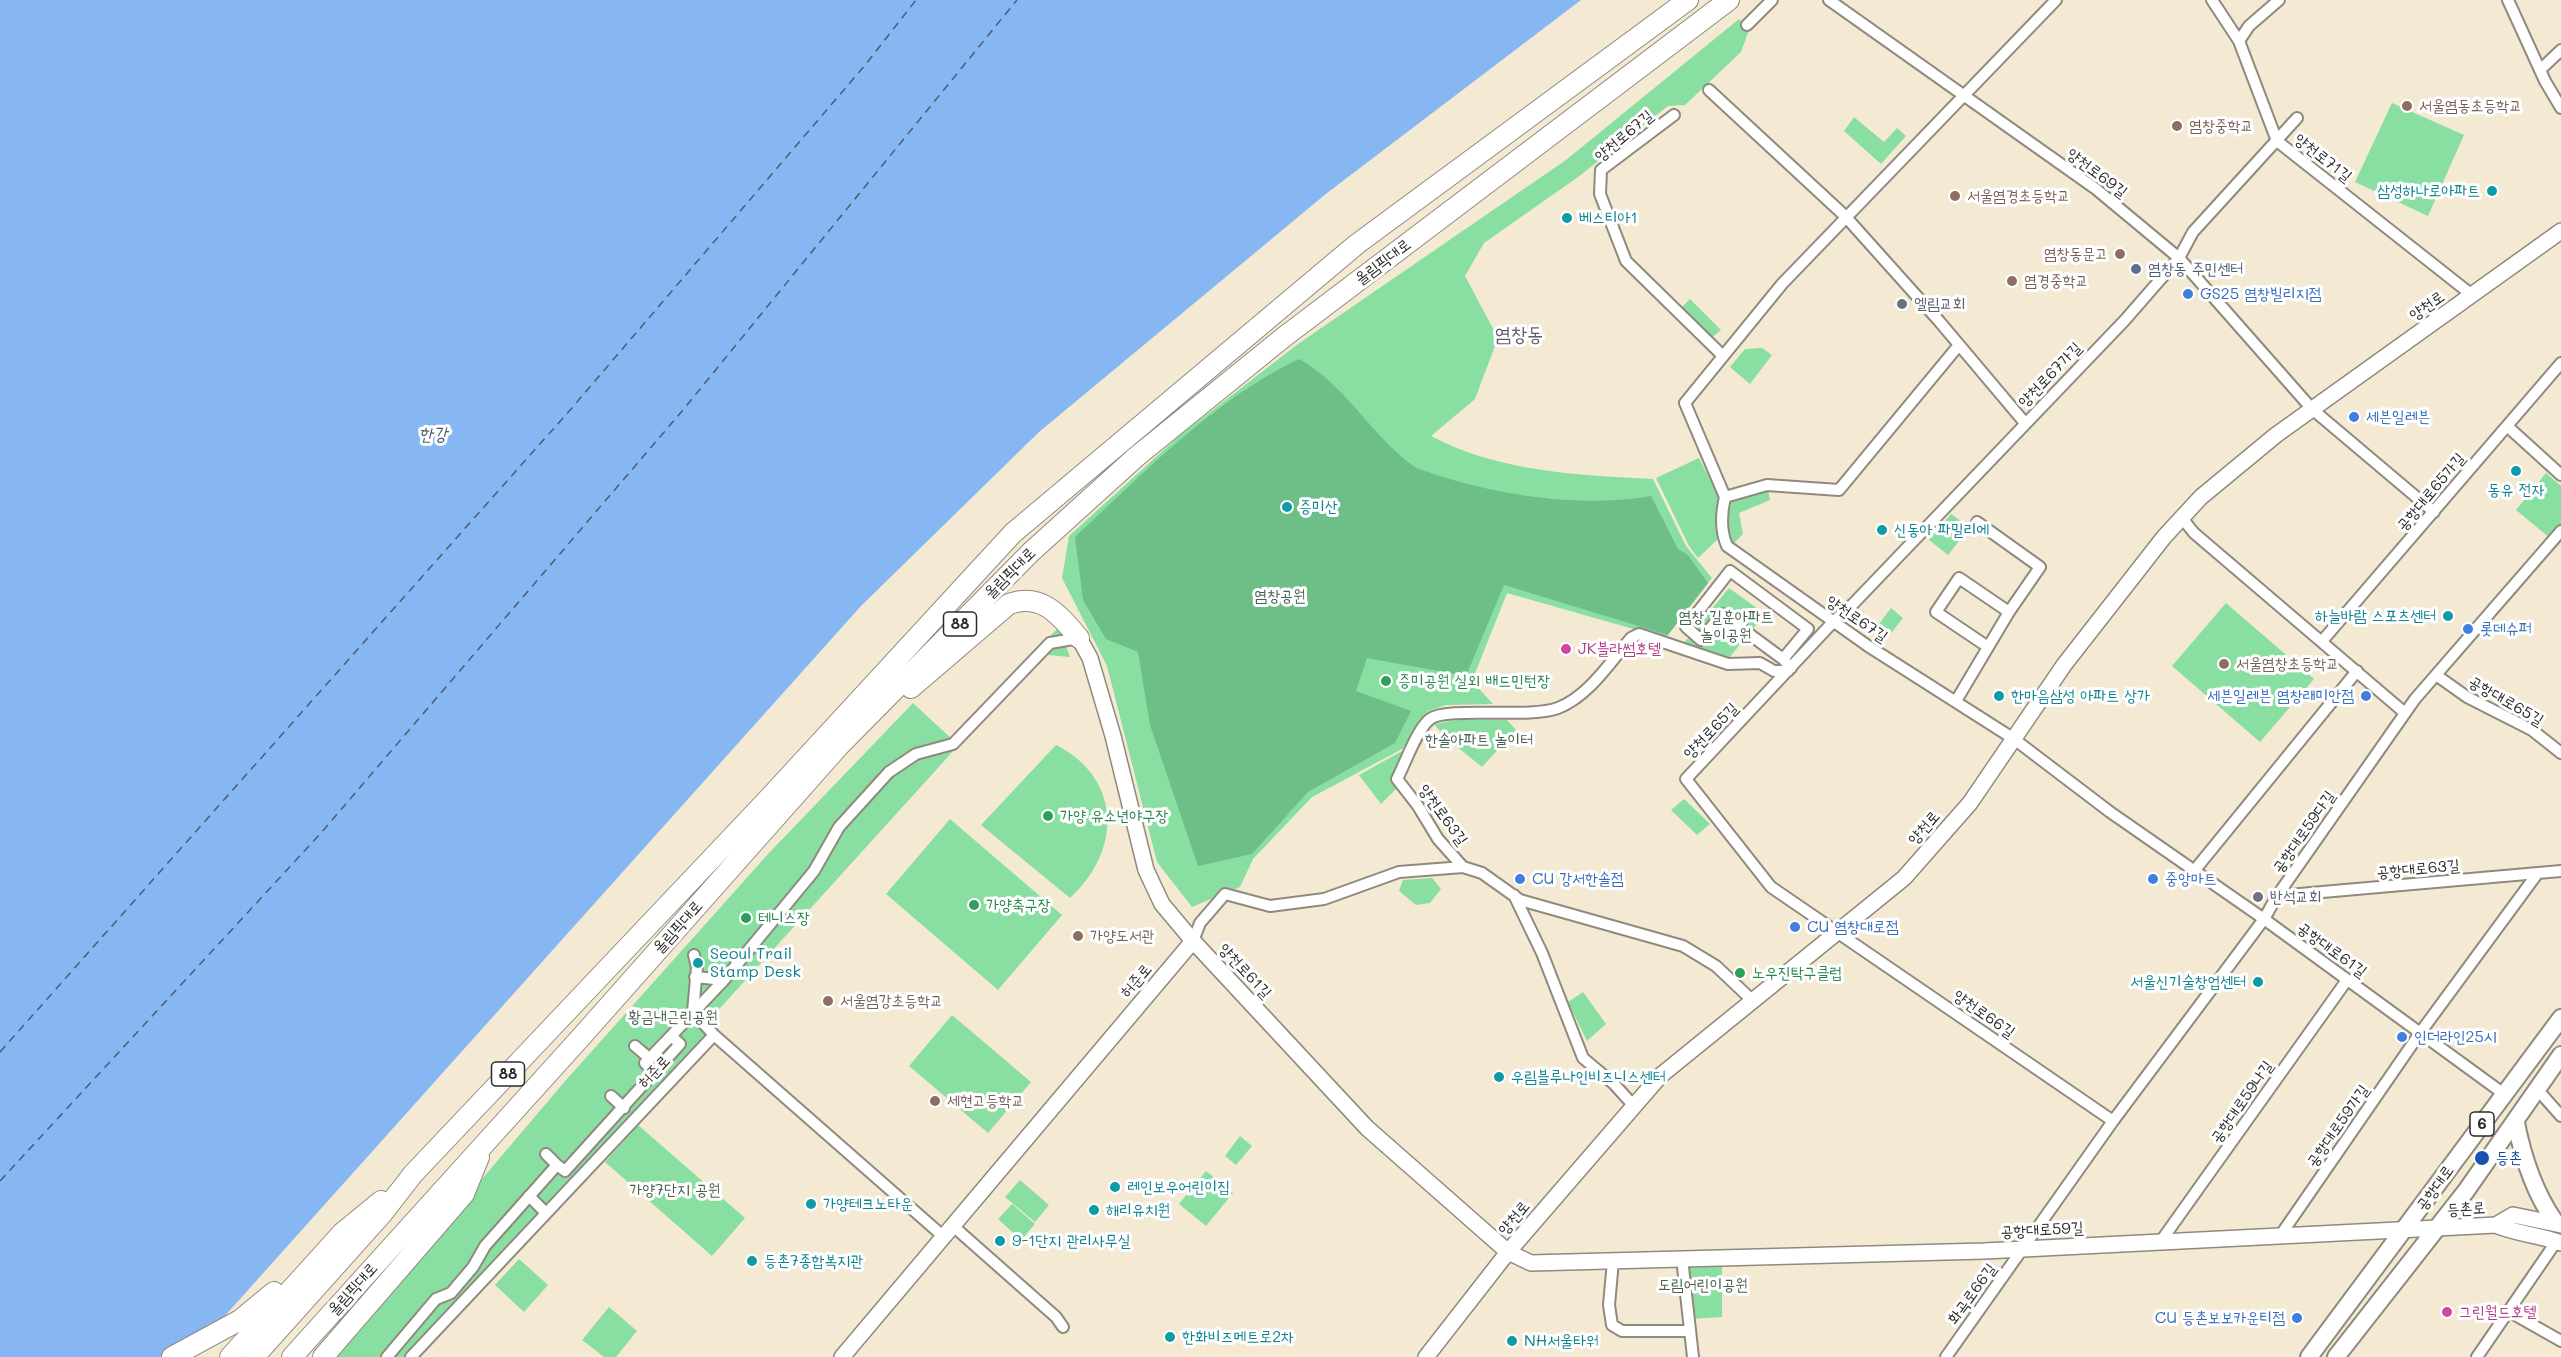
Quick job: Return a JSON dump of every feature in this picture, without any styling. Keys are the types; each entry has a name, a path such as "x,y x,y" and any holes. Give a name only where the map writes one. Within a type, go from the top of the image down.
{"highway":[{"path":"1639,35 1668,0"},
{"name":"올림픽대로","path":"254,1357 382,1214 413,1174 784,781 1013,533 1357,244 1688,0"},
{"name":"올림픽대로","path":"292,1357 839,746 1031,552 1136,457 1284,337 1729,0"},
{"path":"839,746 957,652 1009,604 1032,600 1043,604 1066,620 1079,638"},
{"path":"323,1357 464,1194 485,1143"},
{"path":"172,1357 217,1334 265,1300 413,1174"},
{"path":"230,1357 342,1233"}],"main road":[{"name":"양천로","path":"1426,1357 1508,1252 1660,1076 1904,878 1970,803 2064,665 2164,537 2202,497 2276,435 2561,231"},
{"name":"양천로61길","path":"1079,638 1090,658 1113,736 1146,870 1162,904 1193,941 1367,1128 1508,1252"},
{"name":"허준로","path":"842,1357 1193,941"},
{"name":"공항대로","path":"2309,1357 2561,1018"},
{"name":"공항대로","path":"2336,1357 2516,1123 2561,1055"},
{"path":"2516,1123 2522,1152 2544,1206 2558,1224"},
{"name":"등촌로","path":"2496,1225 2513,1215 2558,1224"},
{"name":"등촌로","path":"2403,1232 2496,1225 2512,1232 2541,1235 2559,1242"},
{"name":"공항대로59길","path":"1508,1252 1531,1263 2024,1249 2161,1241 2403,1232"}],"street":[{"path":"1747,25 1772,0"},
{"name":"양천로69길","path":"1829,0 2096,189 2179,258 2312,409"},
{"name":"양천로67길","path":"2014,739 1833,621 1728,546 1723,536 1722,519 1725,497 1685,403 1722,355 1845,216 2056,0"},
{"name":"양천로71길","path":"2212,0 2239,40 2277,141 2472,295"},
{"path":"2239,40 2249,26 2279,0"},
{"path":"2508,0 2540,70 2561,108"},
{"path":"2540,70 2561,50"},
{"path":"1709,90 1845,216 2025,423"},
{"name":"양천로67길","path":"1674,116 1601,170 1600,194 1626,261 1722,355"},
{"name":"양천로67가길","path":"1833,621 1853,604 2126,320 2179,258 2193,232 2297,118"},
{"path":"1725,497 1767,485 1839,490 1959,345"},
{"name":"공항대로65가길","path":"2323,640 2561,363"},
{"path":"2312,409 2434,512"},
{"path":"2507,426 2561,475"},
{"path":"2182,518 2194,533 2323,640 2405,713"},
{"path":"1956,701 2009,612 2040,567 1977,522"},
{"name":"공항대로59다길","path":"2024,1249 2113,1121 2264,919 2277,896 2405,713 2561,531"},
{"path":"1730,570 1808,629 1787,666 1762,643 1722,614 1701,640 1686,627 1730,570"},
{"path":"1988,647 1936,612 1959,578 2009,612"},
{"name":"양천로65길","path":"1833,621 1787,666 1686,779 1771,887 1839,932"},
{"name":"양천로63길","path":"1463,867 1438,839 1418,806 1397,779 1424,726 1431,718 1446,714 1530,714 1558,708 1580,695 1631,638 1639,634 1728,664 1760,663 1774,671 1787,666"},
{"path":"655,1073 645,1063 724,980 814,871 839,827 889,772 916,754 953,744 1050,643 1079,638"},
{"path":"1749,644 1762,643"},
{"path":"2194,871 2357,671"},
{"name":"공항대로65길","path":"2436,675 2467,697 2532,730 2561,753"},
{"name":"공항대로61길","path":"2014,739 2110,812 2264,919 2504,1094"},
{"name":"양천로63길","path":"1193,941 1200,923 1225,894 1270,906 1324,898 1399,872 1463,867 1482,873 1520,900 1683,946 1716,966 1753,1001"},
{"name":"공항대로63길","path":"2277,896 2561,871"},
{"path":"2420,1034 2537,874"},
{"path":"1514,895 1542,953 1583,1058 1614,1084 1633,1105"},
{"name":"양천로66길","path":"1839,932 2113,1121"},
{"path":"694,955 697,967 693,1012 714,1035 948,1231 1056,1317 1063,1327"},
{"path":"695,977 724,980"},
{"name":"공항대로59나길","path":"2161,1241 2347,980"},
{"name":"공항대로59가길","path":"2280,1236 2420,1034"},
{"name":"허준로","path":"411,1357 714,1035"},
{"path":"671,1036 693,1056"},
{"path":"546,1154 564,1171 624,1108 680,1044"},
{"path":"635,1046 649,1058"},
{"path":"2537,1089 2561,1116"},
{"path":"612,1099 624,1108"},
{"path":"387,1357 436,1299 451,1293 473,1267 485,1246 557,1165"},
{"path":"530,1196 546,1213"},
{"path":"2477,1357 2559,1242"},
{"name":"화곡로66길","path":"1946,1357 2024,1249"},
{"path":"1682,1258 1693,1357"},
{"path":"1613,1261 1609,1305 1612,1325 1622,1331 1689,1331"},
{"path":"2508,1311 2561,1341"}],"green space":[{"name":"염창공원","path":"1739,19 1749,30 1741,52 1685,105 1668,106 1578,177 1484,243 1465,276 1498,338 1475,399 1431,436 1483,457 1539,470 1653,479 1686,546 1712,578 1665,638 1507,593 1472,681 1493,704 1446,705 1428,711 1404,748 1312,797 1253,859 1240,887 1192,907 1157,862 1107,666 1062,578 1069,536 1179,436 1298,344 1566,160"},
{"path":"2392,103 2464,135 2428,216 2355,182"},
{"path":"1854,117 1884,142 1897,128 1906,136 1881,164 1844,131"},
{"path":"1690,299 1721,330 1709,340 1679,310"},
{"path":"1762,348 1772,355 1750,384 1730,367 1745,349"},
{"name":"염창공원","path":"1299,359 1330,382 1397,453 1421,470 1488,489 1543,498 1599,501 1651,496 1678,549 1688,555 1708,583 1668,635 1504,585 1466,676 1367,658 1356,691 1411,711 1395,743 1308,792 1252,854 1198,866 1150,725 1138,652 1106,639 1083,600 1075,537 1154,463 1209,416 1237,395"},
{"path":"1699,458 1720,499 1719,538 1698,558 1689,546 1656,478"},
{"path":"2546,473 2561,486 2561,524 2550,538 2516,510"},
{"path":"1767,485 1770,500 1739,513 1743,534 1731,546 1724,519 1730,502"},
{"path":"1951,514 1970,527 1948,555 1929,540"},
{"name":"염창 길훈아파트 놀이공원","path":"1729,588 1765,614 1729,658 1684,643"},
{"path":"2226,603 2314,679 2260,742 2172,666"},
{"path":"1891,608 1903,618 1885,641 1873,632"},
{"name":"황금내근린공원","path":"1057,629 1062,635 1070,657 1047,655 956,748 712,1017 716,1028 406,1357 331,1357 566,1080 769,853 913,703 952,739"},
{"name":"한솔아파트 놀이터","path":"1456,720 1507,720 1516,730 1482,767 1446,738 1434,724"},
{"name":"가양 유소년야구장","path":"1056,745 1078,759 1093,776 1103,796 1107,816 1106,838 1099,859 1087,879 1070,898 981,825"},
{"path":"1402,751 1405,753 1391,780 1397,788 1381,804 1359,775"},
{"path":"1684,799 1710,824 1697,835 1671,810"},
{"name":"가양축구장","path":"950,819 1062,915 998,990 886,894"},
{"path":"1432,878 1441,889 1430,903 1416,905 1399,891 1403,880"},
{"path":"1583,992 1606,1024 1587,1041 1568,1002"},
{"path":"952,1015 1031,1082 988,1133 909,1066"},
{"name":"가양7단지 공원","path":"638,1125 745,1218 712,1256 605,1162"},
{"path":"1240,1136 1252,1146 1236,1165 1225,1156"},
{"path":"1206,1171 1233,1193 1206,1226 1179,1204"},
{"path":"1020,1180 1049,1205 1035,1222 1005,1197"},
{"path":"1012,1204 1035,1224 1021,1240 998,1219"},
{"path":"519,1259 548,1285 524,1312 495,1285"},
{"name":"도림어린이공원","path":"1722,1259 1722,1317 1689,1319 1683,1260"},
{"path":"609,1307 637,1331 616,1357 604,1357 582,1340"}],"water":[{"name":"한강","path":"0,0 1581,0 1327,193 1039,432 861,606 188,1357 0,1357"}],"ferry route":[{"path":"0,1052 571,409 866,64 916,0"},
{"path":"0,1181 321,833 683,410 1017,0"}],"place":[{"name":"서울염동초등학교","path":"2407,106"},
{"name":"염창중학교","path":"2177,126"},
{"name":"삼성하나로아파트","path":"2492,191"},
{"name":"서울염경초등학교","path":"1955,196"},
{"name":"베스티아1","path":"1567,218"},
{"name":"염창동문고","path":"2120,254"},
{"name":"염창동 주민센터","path":"2136,269"},
{"name":"염경중학교","path":"2012,281"},
{"name":"GS25 염창빌리지점","path":"2188,294"},
{"name":"엘림교회","path":"1902,304"},
{"name":"세븐일레븐","path":"2354,417"},
{"name":"동유 전자","path":"2516,471"},
{"name":"증미산","path":"1287,507"},
{"name":"신동아 파밀리에","path":"1882,530"},
{"name":"하늘바람 스포츠센터","path":"2448,616"},
{"name":"롯데슈퍼","path":"2468,629"},
{"name":"JK블라썸호텔","path":"1566,649"},
{"name":"서울염창초등학교","path":"2224,664"},
{"name":"증미공원 실외 배드민턴장","path":"1386,681"},
{"name":"한마음삼성 아파트 상가","path":"1999,696"},
{"name":"세븐일레븐 염창래미안점","path":"2366,696"},
{"name":"가양 유소년야구장","path":"1048,816"},
{"name":"CU 강서한솔점","path":"1520,879"},
{"name":"중앙마트","path":"2153,879"},
{"name":"반석교회","path":"2258,897"},
{"name":"가양축구장","path":"974,905"},
{"name":"테니스장","path":"746,918"},
{"name":"CU 염창대로점","path":"1795,927"},
{"name":"가양도서관","path":"1078,936"},
{"name":"Seoul Trail Stamp Desk","path":"698,963"},
{"name":"노우진탁구클럽","path":"1740,973"},
{"name":"서울신기술창업센터","path":"2258,982"},
{"name":"서울염강초등학교","path":"828,1001"},
{"name":"인더라인25시","path":"2402,1037"},
{"name":"우림블루나인비즈니스센터","path":"1499,1077"},
{"name":"세현고등학교","path":"935,1101"},
{"name":"등촌","path":"2482,1158"},
{"name":"레인보우어린이집","path":"1115,1187"},
{"name":"가양테크노타운","path":"811,1204"},
{"name":"해리유치원","path":"1094,1210"},
{"name":"9-1단지 관리사무실","path":"1000,1241"},
{"name":"등촌7종합복지관","path":"752,1261"},
{"name":"그린월드호텔","path":"2447,1312"},
{"name":"CU 등촌보보카운티점","path":"2297,1318"},
{"name":"한화비즈메트로2차","path":"1170,1337"},
{"name":"NH서울타워","path":"1512,1341"}],"district":[{"name":"염창동","path":"1519,335"}]}
